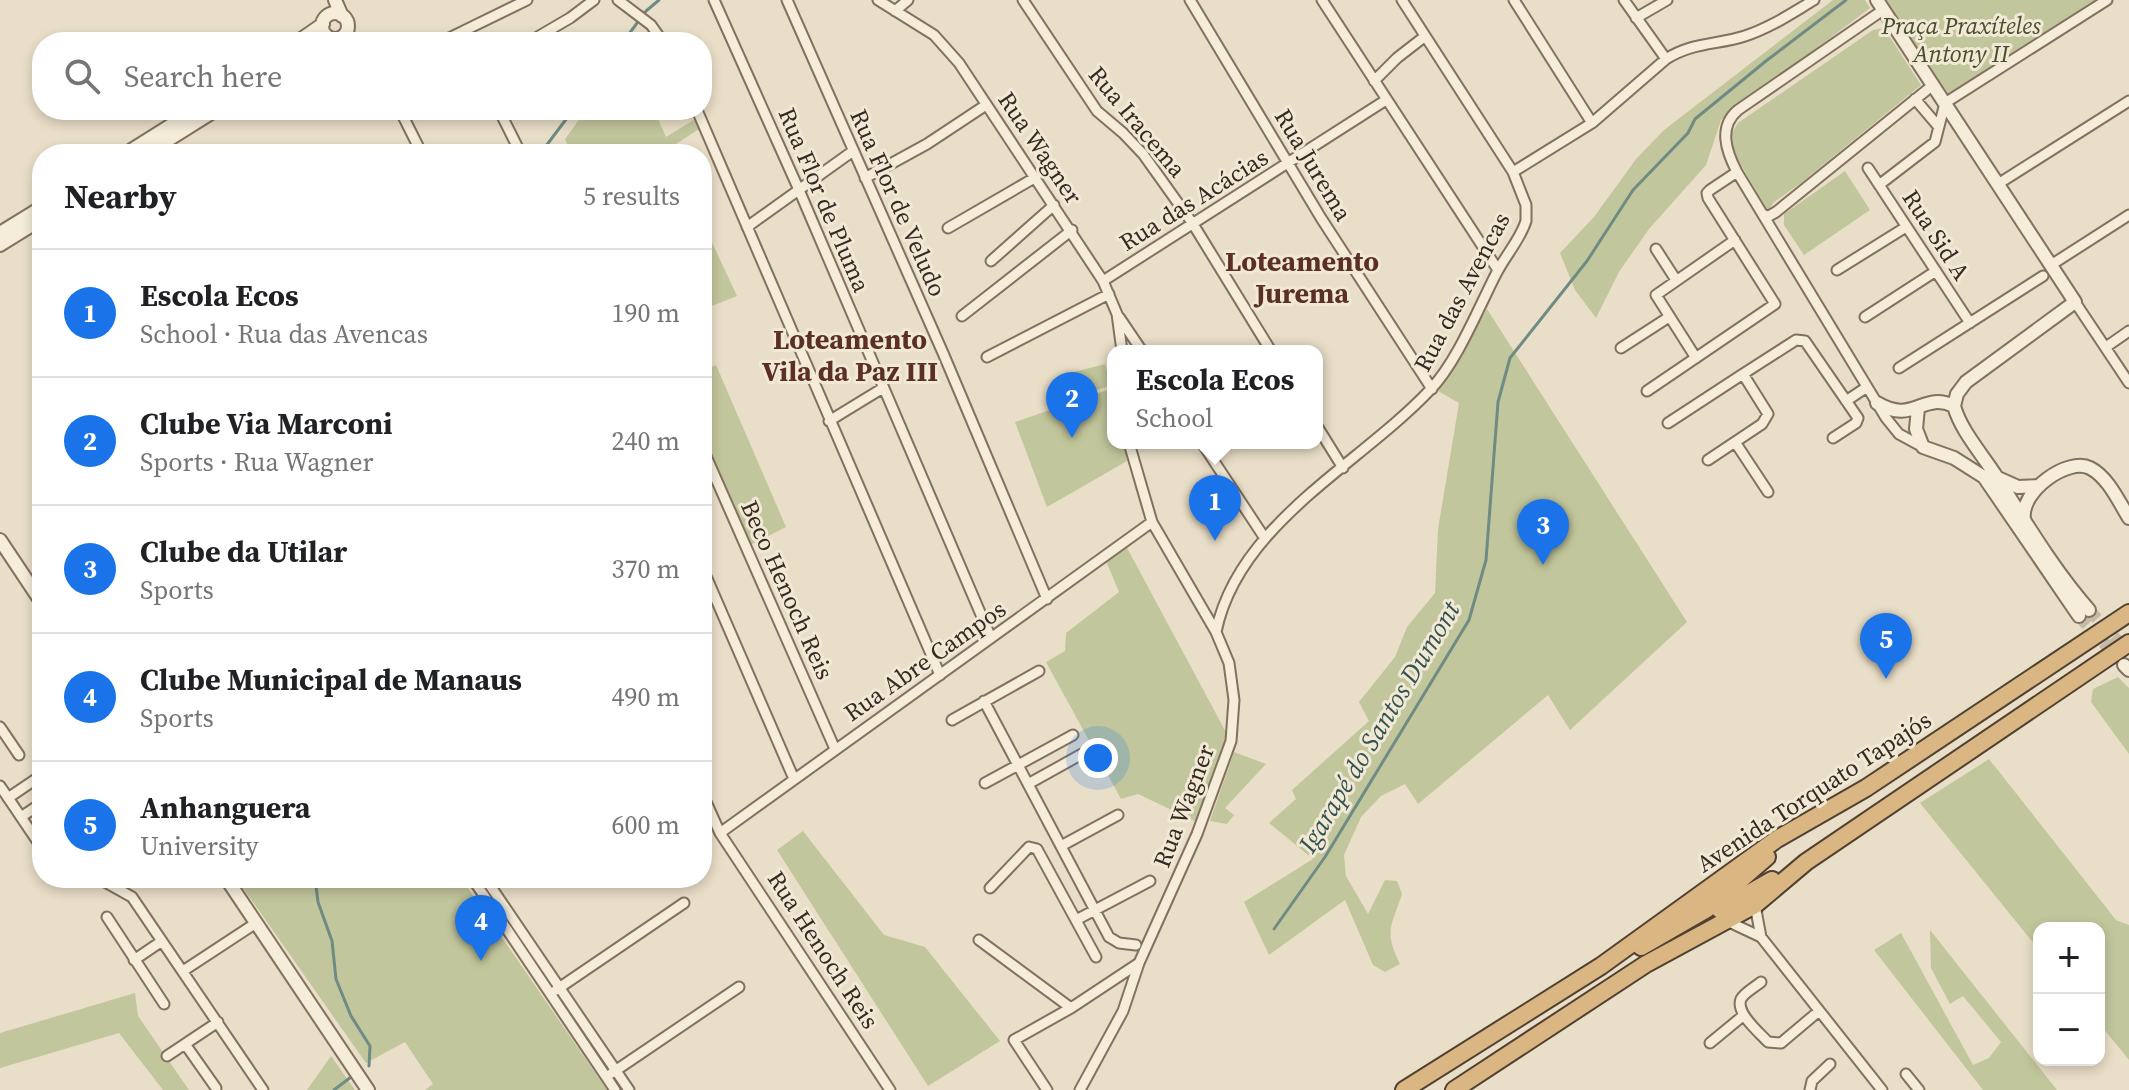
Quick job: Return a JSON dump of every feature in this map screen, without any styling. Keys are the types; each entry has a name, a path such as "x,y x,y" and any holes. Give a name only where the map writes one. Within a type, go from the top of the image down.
{"highway":[{"name":"Avenida Torquato Tapajós","path":"1404,1090 1601,966 1777,839 1888,774 2129,613"},
{"name":"Avenida Torquato Tapajós","path":"1454,1090 1646,964 1755,905 1806,862 2129,643"},
{"path":"1646,964 1699,923 1806,862"}],"street":[{"path":"334,0 347,22 343,32"},
{"path":"324,32 324,22 334,0"},
{"path":"468,32 527,0"},
{"path":"546,32 594,0"},
{"path":"618,0 636,12 656,32"},
{"name":"Rua Flor de Pluma","path":"714,0 991,638"},
{"name":"Rua Flor de Veludo","path":"787,0 943,353 1047,599"},
{"name":"Rua Wagner","path":"878,0 946,46 1072,230 1103,281 1117,314 1121,345"},
{"path":"895,11 908,0"},
{"name":"Rua Iracema","path":"1023,0 1097,111 1143,154 1193,224 1267,345"},
{"name":"Rua Jurema","path":"1190,0 1288,164 1432,389"},
{"path":"1322,0 1498,270"},
{"name":"Rua das Avencas","path":"1216,632 1220,611 1228,594 1264,537 1432,389 1462,342 1526,221 1526,205 1513,172 1402,0"},
{"path":"1514,0 1592,123"},
{"path":"1624,0 1666,59"},
{"path":"1636,18 1667,0"},
{"path":"1513,172 1592,123 1666,59 1689,46 1747,35 1814,0"},
{"path":"1879,185 1935,142 1945,103 2107,0"},
{"path":"2075,302 1966,382 1957,394 1954,406 1963,427 2075,594 2084,613 1984,477 1954,458 1899,434 1867,387 1737,172 1728,153 1726,125 1733,114 1880,5 1998,184 2047,270 2075,302 2129,383"},
{"path":"310,32 332,14 342,16"},
{"path":"1374,81 1424,37"},
{"path":"1763,215 1776,212 1933,85"},
{"path":"1915,99 1938,126"},
{"name":"Rua das Acácias","path":"1103,281 1386,100"},
{"path":"1998,184 2129,101"},
{"path":"865,178 927,144 986,105"},
{"path":"141,144 179,120"},
{"path":"162,144 200,120"},
{"path":"405,120 417,144"},
{"path":"504,120 516,144"},
{"path":"701,120 712,144"},
{"path":"712,145 940,675"},
{"path":"747,227 853,151"},
{"name":"Rua Sid A","path":"1868,168 1970,323"},
{"path":"1647,391 1775,304 1707,193 1737,172"},
{"path":"948,228 1036,177"},
{"path":"991,261 1054,205"},
{"path":"1776,212 1773,224 1776,236"},
{"path":"0,233 32,213"},
{"path":"1899,368 2129,215"},
{"path":"0,245 32,225"},
{"path":"1837,270 1906,227"},
{"path":"962,316 1072,230"},
{"path":"1696,358 1656,295 1735,240"},
{"path":"1656,249 1676,280"},
{"path":"1865,317 1936,271"},
{"path":"987,357 1109,294"},
{"path":"1117,314 1138,345"},
{"path":"1621,348 1669,317"},
{"path":"2106,347 2129,331"},
{"path":"1668,423 1796,340 1805,341 1858,418 1856,423 1833,438"},
{"path":"1708,460 1762,424 1768,414 1743,374"},
{"path":"1846,401 1867,387"},
{"path":"829,421 883,388"},
{"path":"1877,403 1898,412 1935,401 1954,406"},
{"path":"1918,408 1916,429 1923,447"},
{"path":"1323,436 1343,468"},
{"path":"1735,442 1768,492"},
{"name":"Rua Wagner","path":"1080,1090 1123,1011 1139,963 1197,834 1231,741 1234,700 1229,663 1216,632 1152,522 1131,449"},
{"path":"1206,449 1264,537"},
{"path":"2024,520 2025,501 2037,486 2075,464 2088,466 2102,478 2129,518"},
{"name":"Beco Henoch Reis","path":"712,470 835,749"},
{"path":"1997,478 2018,487 2037,486"},
{"name":"Rua Abre Campos","path":"720,833 1152,522"},
{"path":"0,540 32,588"},
{"path":"712,590 794,779"},
{"path":"952,720 1039,671"},
{"path":"984,701 1109,937 1119,943 1136,945"},
{"path":"0,727 19,755"},
{"path":"985,783 1073,735"},
{"path":"1028,784 1082,754"},
{"path":"8,798 32,784"},
{"path":"0,786 32,833"},
{"path":"21,817 32,810"},
{"name":"Rua Henoch Reis","path":"712,815 720,833 890,1090"},
{"path":"1061,846 1118,815"},
{"path":"990,888 1029,847 1033,847 1096,957"},
{"path":"1076,920 1150,881"},
{"path":"116,888 132,897 263,1090"},
{"path":"233,888 364,1085"},
{"path":"481,888 504,915"},
{"path":"490,888 504,915 615,1090"},
{"path":"555,991 684,903"},
{"path":"1755,905 1761,937"},
{"path":"107,917 164,1004"},
{"path":"1727,921 1761,937 1882,1090"},
{"path":"183,971 256,923"},
{"path":"979,940 1071,1008"},
{"path":"134,960 162,941"},
{"path":"1047,1090 1014,1040 1071,1008 1139,963"},
{"path":"1761,982 1741,1000 1744,1015 1768,1042 1777,1044 1819,1011"},
{"path":"606,1077 739,987"},
{"path":"555,991 629,1090"},
{"path":"1710,1043 1744,1015"},
{"path":"167,1056 218,1022"},
{"path":"185,1044 216,1088"},
{"path":"1810,1090 1812,1081 1830,1064"},
{"path":"1906,1074 1919,1090"}],"green space":[{"path":"1833,0 1865,0 1870,8 1721,120 1706,165 1649,229 1619,272 1596,318 1575,290 1560,253 1594,217 1636,159 1664,130"},
{"name":"Praça Praxíteles Antony II","path":"1886,0 2098,0 1949,95"},
{"path":"1884,28 1921,85 1774,202 1768,211 1733,151 1732,133 1738,123 1873,30"},
{"path":"579,120 658,120 666,137 694,120 702,120 704,126 676,144 567,144 565,139"},
{"path":"1845,171 1870,210 1804,255 1784,225 1784,214"},
{"path":"712,242 737,296 712,306"},
{"path":"1487,309 1687,622 1570,730 1548,695 1418,804 1405,784 1381,796 1361,817 1344,855 1346,876 1368,914 1385,880 1397,881 1402,894 1392,921 1391,935 1400,964 1385,972 1373,965 1345,900 1269,955 1244,902 1313,859 1269,823 1296,799 1292,790 1369,721 1359,702 1395,657 1407,627 1435,593 1438,529 1459,403 1438,391"},
{"path":"1105,364 1107,387 1075,395 1070,373"},
{"path":"716,365 786,527 748,546 712,465 712,367"},
{"path":"1107,390 1107,449 1125,449 1127,461 1047,507 1015,422"},
{"path":"1125,544 1228,736 1225,758 1197,822 1138,794 1121,799 1046,662 1065,651 1066,633 1119,592 1106,561"},
{"path":"2118,677 2129,688 2129,754 2091,702 2093,689"},
{"path":"1234,752 1266,764 1225,808 1234,815 1227,824 1210,821"},
{"path":"1989,759 2116,920 2129,925 2129,1060 2105,1030 2105,922 2033,922 2033,943 1920,803"},
{"path":"803,831 884,935 925,947 1000,1041 928,1086 777,850"},
{"path":"243,888 468,888 607,1090 425,1090 433,1084 405,1042 366,1063"},
{"path":"1930,930 2033,1060 2033,1066 2038,1066 2057,1090 1983,1090 1874,950 1901,933 1973,1065 1989,1058 2001,1042 1963,996 1950,1004 1931,968"},
{"path":"135,993 138,1016 189,1090 163,1090 119,1033 0,1068 0,1033"},
{"path":"331,1056 355,1090 307,1090"}],"waterway":[{"path":"630,32 659,0"},
{"name":"Igarapé do Santos Dumont","path":"1274,929 1325,857 1469,620 1486,560 1498,402 1510,358 1587,261 1633,190 1688,133 1695,119 1846,0"},
{"path":"548,144 566,120"},
{"path":"316,888 332,941 336,979 351,1016 370,1046 369,1066"},
{"path":"334,1090 351,1077"}],"tunnel":[{"path":"2089,610 2129,653"},
{"path":"2079,616 2124,665"}],"place":[{"name":"Clube Via Marconi","path":"1072,438"},
{"name":"Escola Ecos","path":"1215,541"},
{"name":"Clube da Utilar","path":"1543,565"},
{"name":"Anhanguera","path":"1886,679"},
{"name":"Clube Municipal de Manaus","path":"481,961"}],"district":[{"name":"Loteamento Jurema","path":"1302,277"},
{"name":"Loteamento Vila da Paz III","path":"850,355"}]}
